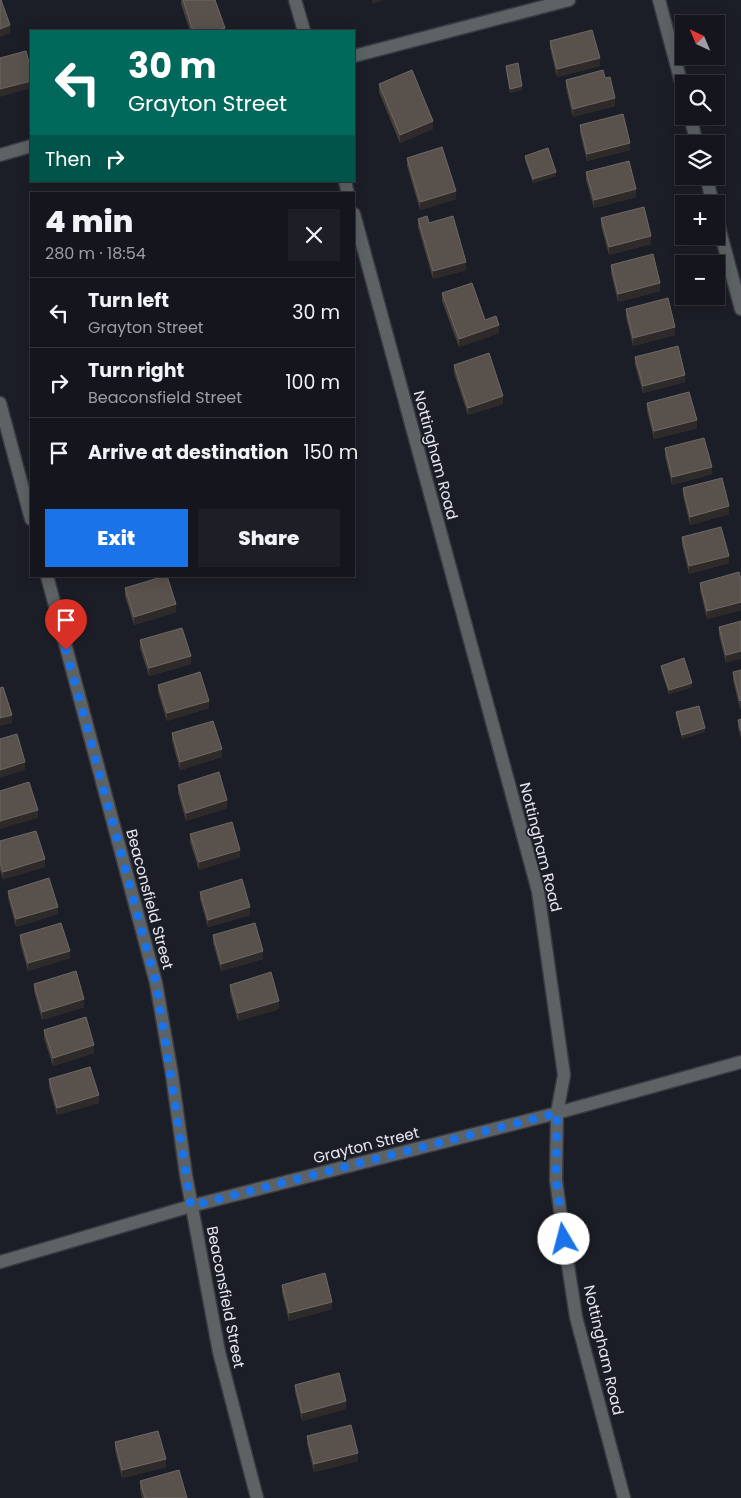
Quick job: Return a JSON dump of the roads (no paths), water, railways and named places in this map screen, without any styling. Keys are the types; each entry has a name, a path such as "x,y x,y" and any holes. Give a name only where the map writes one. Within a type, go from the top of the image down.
{"street":[{"path":"295,0 304,30"},
{"path":"355,56 568,0"},
{"path":"659,0 679,75"},
{"path":"0,155 30,146"},
{"name":"Nottingham Road","path":"355,218 538,892 564,1075 557,1113 556,1180 576,1317 624,1498"},
{"path":"724,245 741,309"},
{"path":"0,403 30,515"},
{"name":"Beaconsfield Street","path":"47,577 156,983 191,1206 219,1352 257,1498"},
{"name":"Grayton Street","path":"0,1262 191,1206 557,1113 741,1062"}]}
